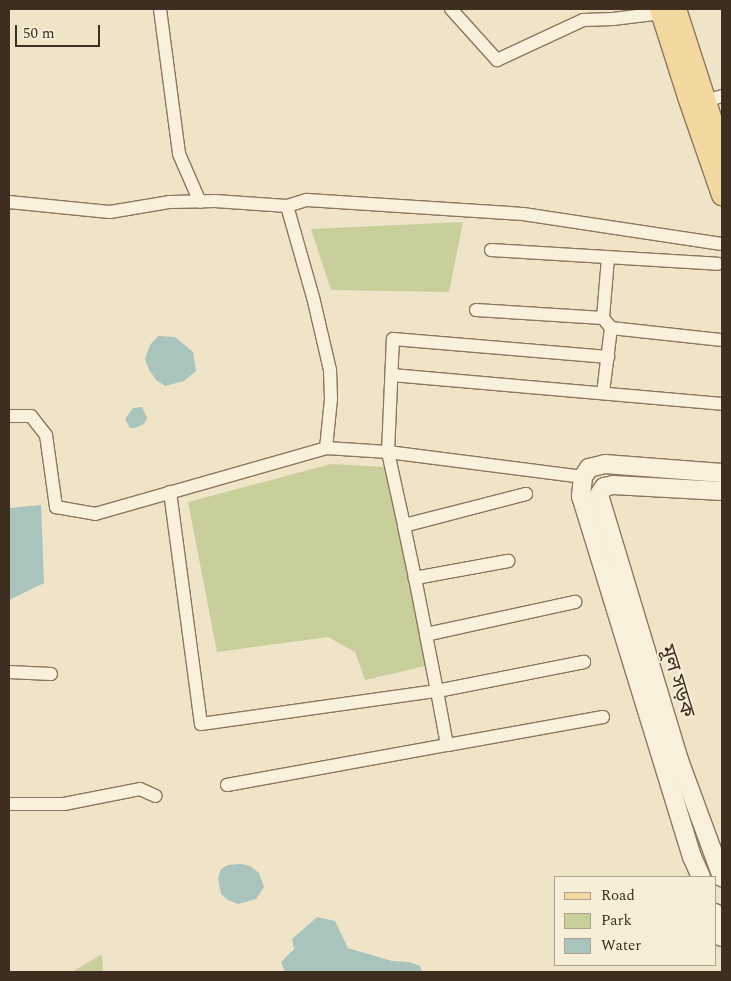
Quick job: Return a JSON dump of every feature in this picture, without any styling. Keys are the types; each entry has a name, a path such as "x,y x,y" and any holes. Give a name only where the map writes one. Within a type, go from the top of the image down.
{"main road":[{"path":"666,10 714,99 722,151"},
{"path":"666,10 688,97 722,196"}],"street":[{"path":"161,9 179,154 200,202"},
{"path":"451,9 497,60 583,20 613,20 666,10"},
{"path":"9,202 110,212 170,202 287,206 307,200 523,214 722,244"},
{"path":"287,206 313,297 330,370 331,399 326,448"},
{"path":"490,250 718,264"},
{"path":"603,393 608,357 608,258"},
{"path":"476,310 607,323 722,340"},
{"path":"502,500 404,526 388,452 393,339 608,357"},
{"path":"392,375 722,404"},
{"path":"9,416 31,416 46,435 56,507 95,514 326,448 388,452 583,477 589,468 605,464 722,473"},
{"name":"মূল সড়ক","path":"583,477 581,496 692,856 701,876"},
{"name":"মূল সড়ক","path":"722,491 613,485 604,487 599,495 679,760 722,877"},
{"path":"170,492 201,724 436,690 564,666 437,691 447,745"},
{"path":"479,506 404,526 415,578 480,566 415,578 426,634 575,602"},
{"path":"436,690 426,635 556,606"},
{"path":"9,672 51,674"},
{"path":"228,785 603,717"},
{"path":"9,804 64,804 140,789 156,796"},
{"path":"716,916 722,937"}],"green space":[{"path":"463,222 449,292 331,290 311,229"},
{"path":"331,464 386,467 430,665 365,680 355,652 328,637 217,652 188,502"},
{"path":"102,954 103,972 72,972"}],"water":[{"path":"158,336 175,337 193,352 196,371 184,381 165,386 156,380 149,370 145,359 150,345"},
{"path":"142,407 147,418 144,424 130,428 125,419 133,408"},
{"path":"41,505 44,583 9,600 9,508"},
{"path":"241,864 250,866 259,873 264,887 256,899 238,904 228,900 221,894 218,878 221,869 228,865"},
{"path":"317,917 335,921 348,948 392,961 409,962 420,966 422,972 285,972 281,962 294,949 292,939"}]}
